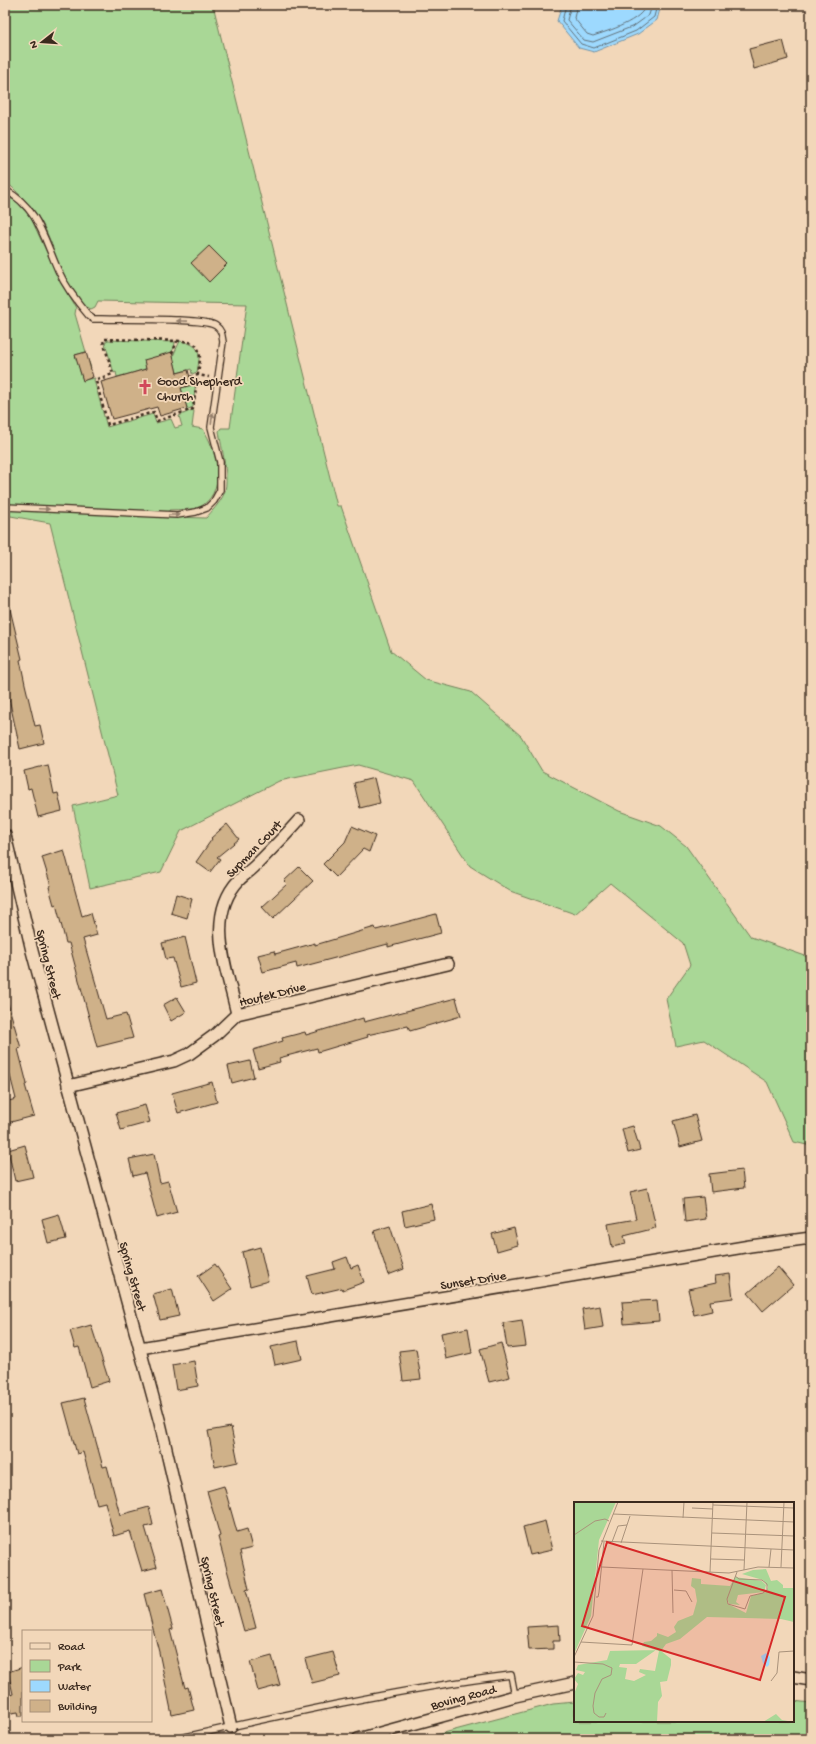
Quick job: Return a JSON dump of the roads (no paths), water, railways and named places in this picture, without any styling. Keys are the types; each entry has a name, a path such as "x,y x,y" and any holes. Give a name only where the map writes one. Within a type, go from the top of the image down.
{"street":[{"name":"Supman Court","path":"237,1014 222,946 220,930 224,907 229,895 238,881 282,839 299,820"},
{"name":"Spring Street","path":"5,835 32,951 160,1423 231,1726"},
{"name":"Houfek Drive","path":"68,1086 174,1061 189,1054 215,1035 237,1014 448,964"},
{"name":"Sunset Drive","path":"140,1348 750,1246 811,1238"},
{"path":"794,1677 811,1680"},
{"name":"Boving Road","path":"358,1739 515,1696 574,1683"}],"lane":[{"path":"5,190 14,195 29,208 40,226 58,271 69,291 89,316 97,319 186,320 209,323 216,326 222,333 223,342 211,427 220,462 220,490 214,501 207,508 196,512 177,515 5,507"},
{"path":"176,1739 231,1726 464,1681 511,1675 515,1696"}],"water":[{"path":"562,5 661,5 657,20 638,34 594,52 579,48 557,21"}],"place":[{"name":"Good Shepherd Church","path":"145,387"}]}
